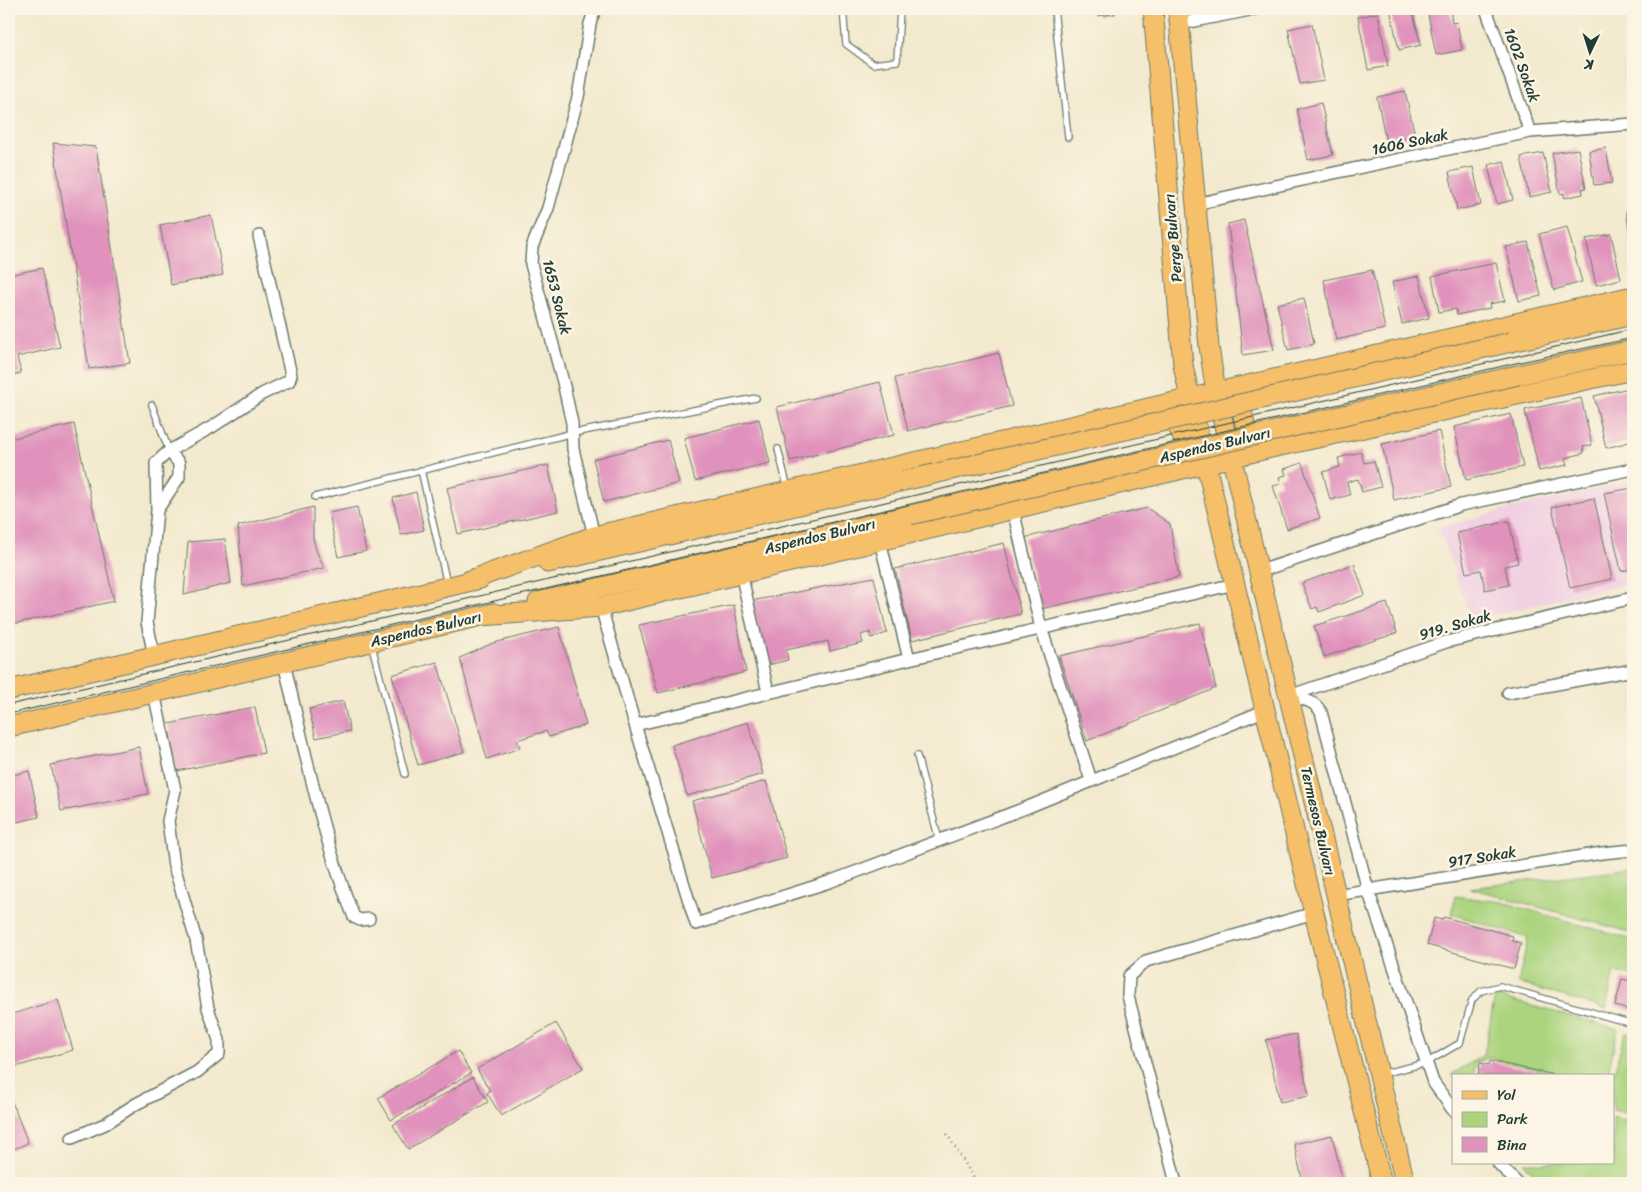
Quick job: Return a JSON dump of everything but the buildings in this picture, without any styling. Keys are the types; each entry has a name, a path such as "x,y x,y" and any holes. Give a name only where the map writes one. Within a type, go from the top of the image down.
{"main road":[{"name":"Perge Bulvarı","path":"1153,9 1183,365 1206,465"},
{"name":"Perge Bulvarı","path":"1179,16 1209,347 1216,392 1232,458"},
{"path":"468,582 594,536 1633,296"},
{"path":"9,690 447,586 1633,315"},
{"name":"Aspendos Bulvarı","path":"9,728 910,515 1633,350"},
{"path":"482,616 601,607 1169,474 1271,448 1633,370"},
{"path":"1261,381 1247,390 1242,408 1243,417 1245,426 1254,444 1271,448"},
{"path":"1148,408 1166,410 1179,425 1185,442 1182,461 1169,474"},
{"name":"Termesos Bulvarı","path":"1232,458 1405,1183"},
{"name":"Termesos Bulvarı","path":"1206,465 1314,913 1382,1183"}],"street":[{"name":"1653 Sokak","path":"594,536 573,448 572,423 563,382 531,264 532,247 548,208 578,97 590,24 595,9"},
{"path":"1179,16 1256,9"},
{"name":"1602 Sokak","path":"1486,9 1530,132"},
{"name":"1606 Sokak","path":"1196,204 1530,132 1633,124"},
{"path":"154,656 147,622 157,510 156,463 169,450 212,427 262,394 289,381 291,375 259,236"},
{"path":"157,510 179,477 179,463 169,450"},
{"path":"1260,571 1461,505 1633,468"},
{"path":"1013,510 1041,628 1091,780"},
{"path":"880,541 909,659"},
{"path":"741,573 768,692"},
{"path":"635,725 768,692 1235,584"},
{"name":"919. Sokak","path":"1289,696 1446,642 1633,598"},
{"path":"601,607 696,924 829,882 1028,807 1266,710"},
{"path":"284,663 324,824 344,892 354,916 360,920 369,919"},
{"path":"1508,693 1633,670"},
{"path":"72,1138 105,1124 136,1104 197,1072 219,1054 218,1040 208,1008 196,940 174,866 168,822 175,790 154,693"},
{"path":"1289,696 1310,701 1321,712 1368,890 1433,1082 1452,1109"},
{"name":"917 Sokak","path":"1336,895 1602,853 1633,850"},
{"path":"1176,1183 1128,996 1129,976 1146,961 1314,913"},
{"path":"1499,1164 1517,1183"}],"lane":[{"path":"843,9 846,44 873,64 897,61 900,9"},
{"path":"1054,9 1068,137"},
{"path":"315,496 573,433 756,398"},
{"path":"152,405 169,450"},
{"path":"778,450 789,490"},
{"path":"421,470 447,586"},
{"path":"372,642 405,774"},
{"path":"917,756 939,840"},
{"path":"1379,1074 1426,1063 1460,1043 1472,1000 1481,991 1500,986 1633,1024"}],"path":[{"path":"947,1134 977,1183"}],"shaded area":[{"path":"1633,481 1633,582 1472,620 1438,528 1520,506"}],"green space":[{"path":"1633,868 1633,933 1470,888"},
{"path":"1455,896 1502,902 1633,940 1633,976 1614,972 1606,1009 1518,983 1528,938 1452,914"},
{"path":"1495,996 1618,1029 1607,1074 1559,1074 1488,1058 1476,1063 1473,1074 1452,1074 1484,1055"},
{"path":"1625,1032 1633,1034 1633,1115 1614,1110 1614,1074"},
{"path":"1614,1117 1633,1122 1633,1163 1626,1183 1542,1183 1525,1164 1614,1164"}],"tram line":[{"path":"9,705 1633,329"},
{"path":"9,714 1516,363 1633,338"}]}
